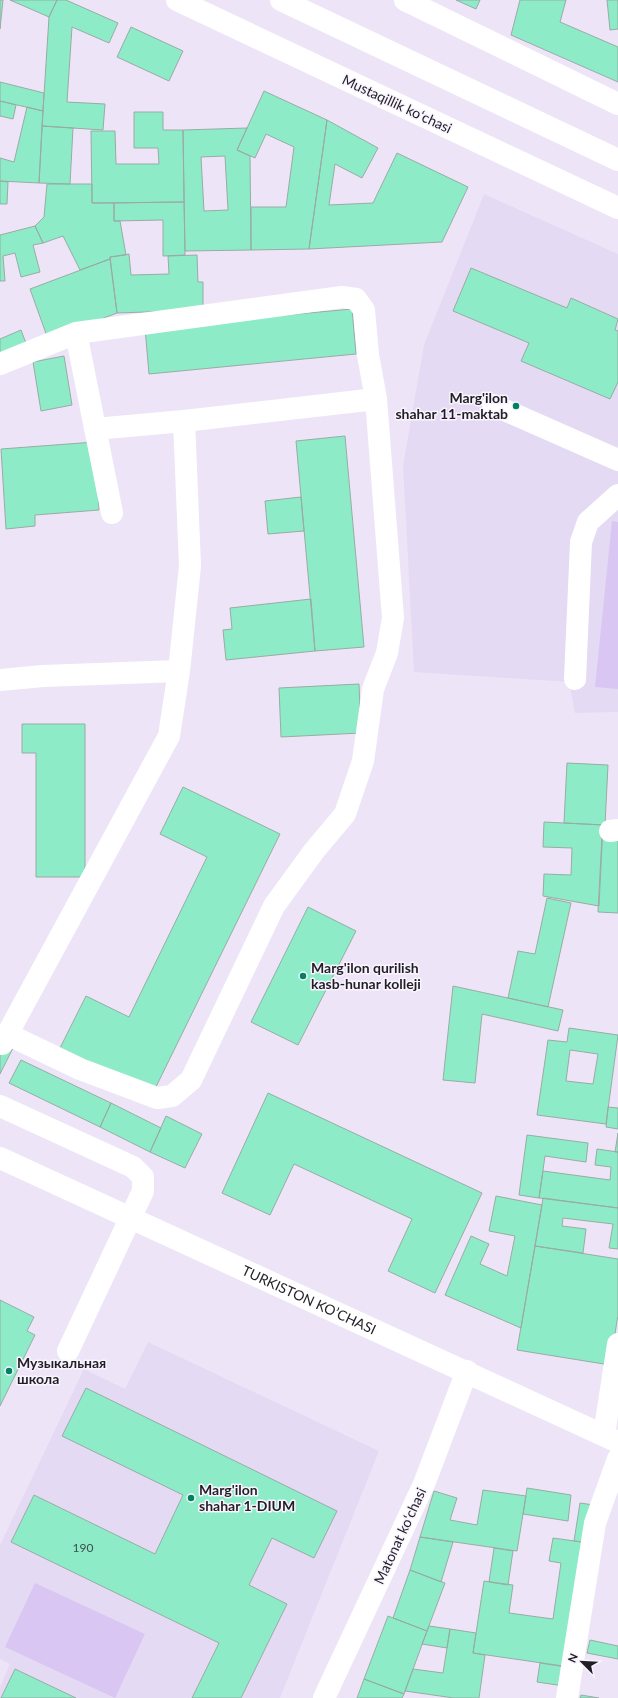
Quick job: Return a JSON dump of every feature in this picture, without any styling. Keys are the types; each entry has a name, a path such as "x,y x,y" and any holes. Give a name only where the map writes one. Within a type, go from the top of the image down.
{"main road":[{"name":"Mustaqillik koʻchasi","path":"177,0 618,208"},
{"path":"281,0 618,160"},
{"path":"405,0 618,104"},
{"path":"0,364 76,333 342,297 356,299 364,310 368,355 376,399 393,618 387,653 373,689 363,761 345,814 314,851 274,906 191,1080 172,1096 157,1098 5,1039 169,736 179,671 190,566 184,421"},
{"path":"76,333 112,513"},
{"path":"95,429 184,421 376,399"},
{"path":"493,405 618,460"},
{"path":"575,679 581,542 588,522 618,495"},
{"path":"0,680 43,676 179,671"},
{"path":"0,1106 133,1167 143,1177 143,1191 68,1351"},
{"name":"TURKISTON KO’CHASI","path":"0,1158 611,1439"},
{"path":"611,1439 618,1344"},
{"name":"Matonat koʻchasi","path":"324,1698 424,1484 467,1372"},
{"path":"567,1698 595,1523 618,1459"}],"shaded area":[{"name":"Marg'ilon shahar 11-maktab","path":"484,194 618,254 618,712 575,713 569,682 414,672 403,466 424,345"},
{"path":"612,521 618,522 618,689 595,687"},
{"name":"Marg'ilon shahar 1-DIUM","path":"148,1342 379,1451 280,1698 0,1698 0,1687 10,1664 0,1659 0,1545 84,1369 125,1389"},
{"path":"35,1583 145,1634 115,1698 5,1647"}],"building":[{"path":"0,0 3,0 0,29"},
{"path":"10,0 57,0 49,17"},
{"path":"57,0 66,0 118,23 109,43 72,27 67,102 105,104 103,130 42,126 49,17"},
{"path":"456,0 480,0 476,9"},
{"path":"520,0 566,0 560,22 618,47 618,82 511,35"},
{"path":"607,0 618,0 618,29 610,30"},
{"path":"131,27 183,51 169,81 117,57"},
{"path":"0,82 44,93 43,111 0,101"},
{"path":"264,91 327,120 309,249 251,250 251,207 286,207 294,147 266,134 255,158 237,150"},
{"path":"0,101 16,105 13,119 0,116"},
{"path":"27,107 43,111 39,183 0,181 0,158 14,162"},
{"path":"134,112 163,112 163,130 183,130 184,202 92,203 91,131 115,131 116,164 159,164 158,148 134,148"},
{"path":"327,120 378,148 362,178 335,164 329,205 373,203 397,153 468,187 442,242 309,249"},
{"path":"42,126 73,128 70,184 39,183"},
{"path":"247,128 237,150 250,156 251,250 185,251 183,130","holes":["225,156 228,210 204,211 201,157"]},
{"path":"0,181 8,182 7,204 0,204"},
{"path":"47,184 92,184 92,203 114,203 114,221 120,221 126,255 110,257 110,259 80,270 63,236 43,243 35,226 44,217"},
{"path":"184,202 185,255 163,256 163,220 114,221 114,203"},
{"path":"35,226 43,243 33,245 40,272 21,277 15,253 3,256 5,281 0,281 0,235"},
{"path":"129,254 131,275 169,274 168,256 197,255 198,282 203,282 203,310 117,313 110,257"},
{"path":"110,259 117,313 48,339 30,289"},
{"path":"471,268 567,308 571,298 618,319 615,330 618,331 618,382 610,399 521,361 529,343 453,311"},
{"path":"352,309 356,354 149,374 145,328"},
{"path":"21,330 27,346 0,357 0,339"},
{"path":"64,356 72,405 41,411 33,362"},
{"path":"345,436 364,647 315,651 296,441"},
{"path":"95,442 99,510 35,515 35,526 6,529 1,449"},
{"path":"301,497 304,531 268,534 265,501"},
{"path":"311,599 315,651 226,660 223,630 232,629 230,608"},
{"path":"359,684 361,733 281,737 279,688"},
{"path":"22,724 85,724 85,877 36,877 36,753 22,753"},
{"path":"567,763 608,765 605,825 564,823"},
{"path":"183,787 280,834 153,1093 60,1048 86,996 129,1017 207,857 160,834"},
{"path":"544,822 603,825 599,906 543,896 544,874 571,875 572,848 543,847"},
{"path":"618,835 618,913 598,912 602,836"},
{"path":"547,898 571,903 548,1007 508,998 518,951 535,954"},
{"name":"Marg'ilon qurilish kasb-hunar kolleji","path":"308,907 356,931 298,1045 251,1022"},
{"path":"453,986 563,1010 558,1031 482,1014 475,1083 443,1080"},
{"path":"569,1028 618,1035 606,1124 537,1115 548,1040 567,1042","holes":["570,1050 598,1054 593,1084 566,1081"]},
{"path":"0,1043 13,1048 0,1074"},
{"path":"21,1060 111,1103 100,1127 9,1083"},
{"path":"268,1093 482,1193 435,1293 388,1271 412,1219 294,1164 270,1215 222,1193"},
{"path":"111,1103 161,1128 150,1152 100,1127"},
{"path":"608,1107 618,1108 618,1129 606,1127"},
{"path":"166,1116 202,1134 185,1168 150,1152"},
{"path":"618,1133 618,1152 615,1152"},
{"path":"527,1135 588,1143 586,1162 545,1156 539,1198 519,1195"},
{"path":"597,1149 618,1152 618,1208 539,1198 543,1171 610,1180 611,1167 595,1165"},
{"path":"496,1196 542,1205 521,1328 445,1295 471,1236 489,1244 480,1264 507,1276 515,1236 489,1231"},
{"path":"543,1198 618,1208 618,1249 609,1248 613,1224 563,1218 562,1226 586,1229 583,1253 535,1246"},
{"path":"535,1246 618,1259 618,1315 610,1365 517,1350"},
{"name":"Музыкальная школа","path":"0,1300 34,1317 27,1331 35,1335 0,1406"},
{"path":"86,1388 337,1511 314,1558 272,1538 249,1585 287,1604 241,1698 192,1698 219,1643 11,1542 34,1495 155,1554 183,1495 62,1436"},
{"path":"527,1488 571,1495 568,1521 523,1514"},
{"path":"483,1490 526,1496 517,1551 420,1537 434,1491 457,1498 450,1520 477,1525"},
{"path":"580,1503 594,1505 589,1543 574,1541"},
{"path":"420,1537 453,1542 441,1582 410,1570"},
{"path":"553,1538 589,1543 570,1667 473,1653 484,1581 513,1585 509,1613 553,1619 561,1563 549,1561"},
{"path":"494,1548 513,1551 508,1585 489,1582"},
{"path":"410,1570 445,1583 427,1631 393,1618"},
{"path":"388,1616 427,1631 404,1694 364,1679"},
{"path":"429,1626 450,1629 447,1648 422,1644"},
{"path":"450,1629 476,1633 473,1653 485,1655 479,1698 454,1698 405,1691 413,1669 443,1673"},
{"path":"590,1640 618,1646 618,1659 587,1653"},
{"path":"540,1663 566,1667 564,1686 537,1682"},
{"path":"15,1669 76,1698 1,1698"},
{"path":"364,1679 404,1694 402,1698 357,1698"},
{"path":"581,1695 599,1698 580,1698"}],"place":[{"name":"Marg'ilon shahar 11-maktab","path":"516,406"},
{"name":"Marg'ilon qurilish kasb-hunar kolleji","path":"303,976"},
{"name":"Музыкальная школа","path":"9,1371"},
{"name":"Marg'ilon shahar 1-DIUM","path":"191,1498"}]}
